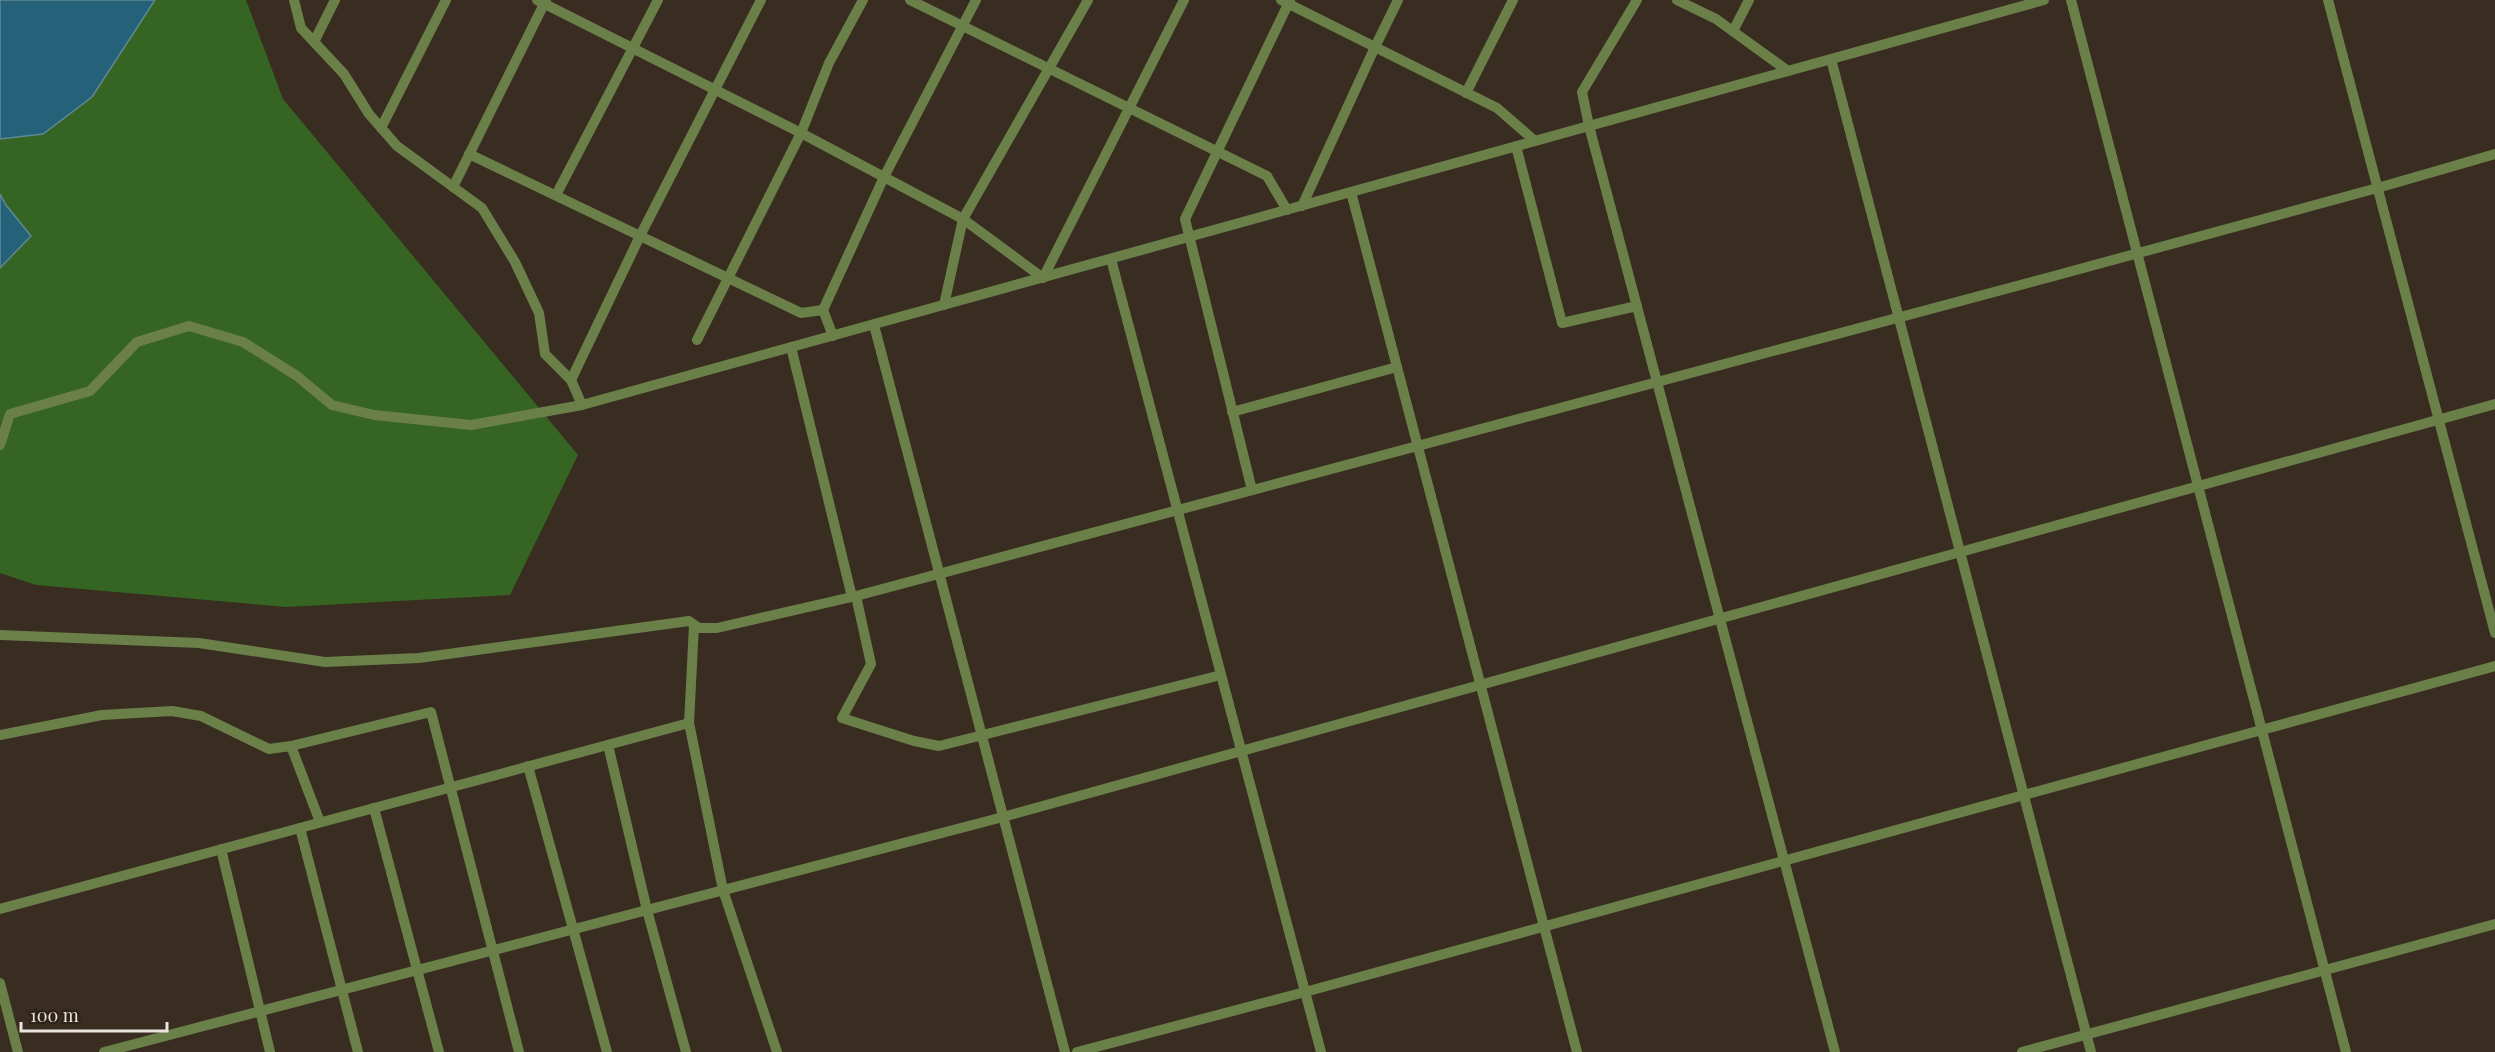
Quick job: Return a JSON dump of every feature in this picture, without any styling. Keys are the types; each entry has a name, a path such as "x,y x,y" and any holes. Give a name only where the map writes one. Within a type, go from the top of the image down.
{"street":[{"path":"294,0 301,28 344,74 369,114 397,146 482,208 515,262 539,313 545,354 571,380 582,405"},
{"path":"314,42 335,0"},
{"path":"381,128 446,0"},
{"path":"556,195 658,0"},
{"path":"571,380 640,236 761,0"},
{"path":"697,340 801,133 829,63 863,0"},
{"path":"910,0 1267,176 1287,210"},
{"path":"833,336 823,310 884,177 976,0"},
{"path":"944,305 963,219 1088,0"},
{"path":"1043,278 1184,0"},
{"path":"1302,206 1398,0"},
{"path":"1466,93 1513,0"},
{"path":"1636,0 1582,92 1589,126 1835,1052"},
{"path":"1677,0 1716,19 1788,71"},
{"path":"1733,31 1749,0"},
{"path":"0,445 10,414 90,391 137,342 189,327 243,342 297,376 332,405 374,414 471,426 582,405 1788,71 2027,2 2044,0"},
{"path":"2071,0 2346,1052"},
{"path":"2328,0 2495,633"},
{"path":"453,187 543,1 963,219 1043,278"},
{"path":"1252,490 1185,219 1286,1 1497,108 1535,141"},
{"path":"1831,59 2091,1052"},
{"path":"1516,146 1562,323 1637,306"},
{"path":"469,154 801,313 823,310"},
{"path":"0,635 198,643 325,662 419,658 688,621 699,628 717,628 940,574 2378,188 2495,154"},
{"path":"1351,192 1577,1052"},
{"path":"1111,259 1321,1052"},
{"path":"874,325 1065,1052"},
{"path":"791,348 871,664 842,718 914,741 939,746 1221,675"},
{"path":"1232,412 1397,367"},
{"path":"104,1052 1004,817 2495,404"},
{"path":"694,625 688,723 723,890 777,1052"},
{"path":"1077,1052 1305,992 2495,666"},
{"path":"0,735 102,715 172,711 201,716 269,749 291,746 431,712 519,1052"},
{"path":"0,909 688,723"},
{"path":"608,745 647,910 686,1052"},
{"path":"291,746 320,822"},
{"path":"528,766 606,1052"},
{"path":"374,808 438,1052"},
{"path":"300,828 358,1052"},
{"path":"221,849 270,1052"},
{"path":"2022,1052 2495,924"},
{"path":"0,983 18,1052"}],"green space":[{"path":"0,0 246,0 283,99 578,455 510,595 286,607 36,585 0,573"}],"water":[{"path":"0,0 155,0 92,97 43,134 0,139"},
{"path":"0,194 31,236 0,268"}]}
